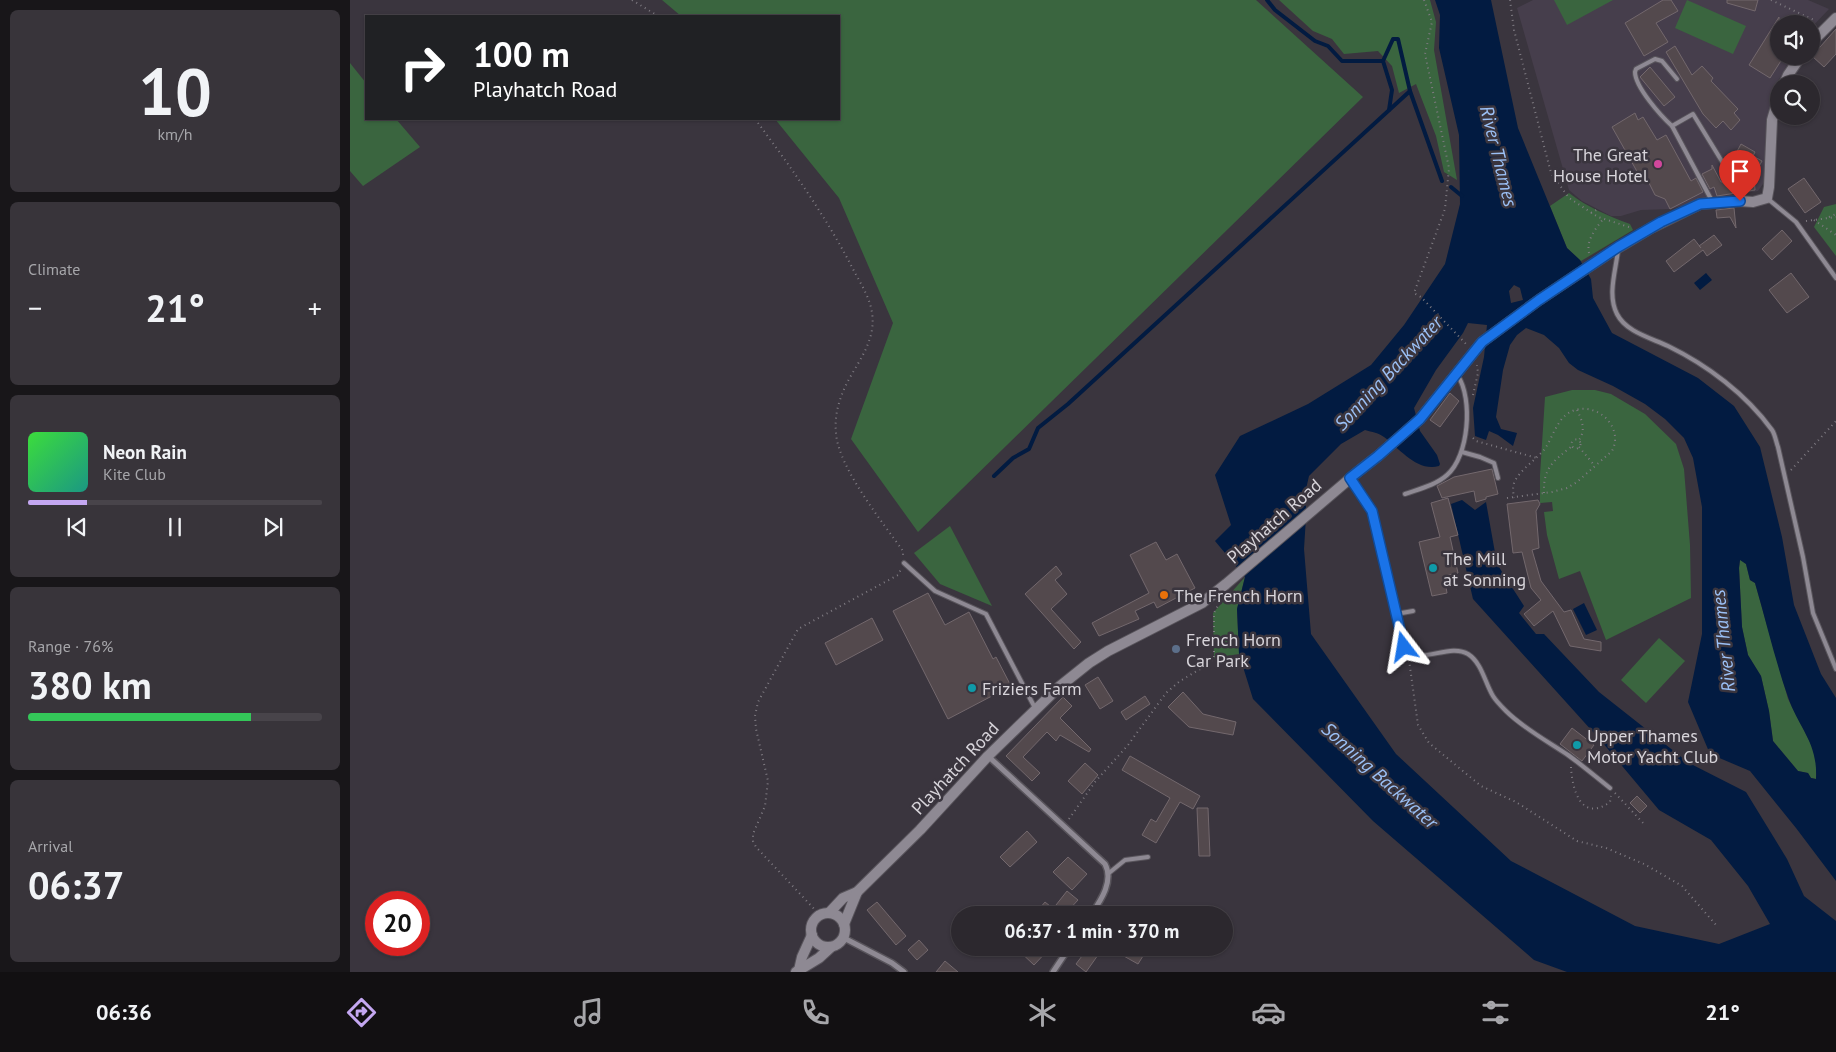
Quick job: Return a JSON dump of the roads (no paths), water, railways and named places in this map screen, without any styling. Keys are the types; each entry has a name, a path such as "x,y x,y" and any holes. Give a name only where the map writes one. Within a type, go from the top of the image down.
{"main road":[{"path":"1820,34 1836,18"},
{"path":"1766,198 1769,187 1772,125"},
{"name":"Playhatch Road","path":"824,914 843,898 857,892 920,830 1035,708 1089,663 1202,603 1378,456 1420,419 1482,342 1539,300 1650,228 1700,204 1753,202 1766,198"},
{"name":"Playhatch Road","path":"844,924 857,892"},
{"path":"824,914 838,916 846,929 844,938 819,958 797,971 812,935 812,924 824,914"},
{"path":"812,935 817,943 831,947"}],"street":[{"path":"988,756 1105,864 1109,873 1108,884 1096,906"},
{"path":"844,938 904,972"},
{"path":"1053,972 1064,956"}],"lane":[{"path":"1677,79 1662,61 1655,59 1634,72 1636,80 1658,113 1672,126 1713,203"},
{"path":"1672,126 1693,114 1726,168"},
{"path":"1766,198 1796,222 1836,278"},
{"path":"1615,250 1612,299 1617,315 1636,331 1697,362 1722,379 1748,403 1773,431 1803,557 1813,613 1836,669"},
{"path":"1405,494 1443,479 1453,469 1462,452 1465,434 1466,403 1464,391 1457,374"},
{"path":"1462,452 1494,463 1498,478"},
{"path":"1350,478 1372,511 1404,647 1408,653 1415,656 1451,650 1468,654 1475,660 1493,696 1514,719 1570,757 1610,788"},
{"path":"904,563 935,591 986,614 1035,708"},
{"path":"1396,614 1413,611"},
{"path":"1109,873 1125,860 1148,857"}],"water":[{"path":"1435,0 1491,0 1518,128 1567,248 1580,260 1591,279 1593,298 1612,333 1698,378 1734,406 1760,447 1782,537 1794,605 1821,674 1836,698 1836,881 1750,771 1710,754 1688,702 1702,634 1702,507 1693,458 1684,438 1665,419 1645,404 1613,386 1578,370 1569,363 1559,348 1544,335 1526,328 1517,335 1510,345 1503,370 1496,417 1501,429 1517,433 1513,446 1489,431 1486,440 1475,436 1473,408 1484,357 1487,325 1468,323 1436,370 1414,408 1420,431 1437,455 1439,466 1423,466 1416,463 1382,436 1365,430 1341,444 1309,476 1306,489 1304,549 1311,634 1396,754 1511,861 1635,926 1719,944 1770,924 1748,886 1711,840 1659,810 1602,742 1473,599 1451,504 1462,500 1475,510 1486,502 1497,564 1524,606 1519,613 1536,634 1544,634 1599,692 1689,763 1746,792 1787,859 1804,896 1836,921 1836,972 1567,972 1534,960 1373,821 1253,699 1239,654 1237,609 1245,577 1215,541 1231,525 1215,475 1240,436 1308,404 1371,365 1404,325 1445,264 1460,204 1459,135 1439,48 1440,15","holes":["1514,285 1520,288 1523,300 1511,303 1509,291","1740,560 1746,564 1750,580 1755,583 1788,697 1811,745 1816,766 1816,779 1811,778 1808,773 1798,771 1773,741 1769,711 1761,676 1748,655 1742,627"]},
{"path":"1706,273 1712,280 1700,290 1694,283"},
{"path":"1584,603 1597,630 1586,635 1573,609"}],"waterway":[{"path":"1267,0 1275,10 1315,41 1328,46 1342,61 1383,61 1393,39 1398,39 1410,91 1442,181"},
{"path":"1383,61 1392,90 1389,110"},
{"path":"994,476 1013,458 1029,449 1038,428 1068,404 1410,91"},
{"path":"1451,187 1462,196"}],"place":[{"name":"The Great House Hotel","path":"1658,164"},
{"name":"The Mill at Sonning","path":"1433,568"},
{"name":"The French Horn","path":"1164,595"},
{"name":"French Horn Car Park","path":"1176,649"},
{"name":"Friziers Farm","path":"972,688"},
{"name":"Upper Thames Motor Yacht Club","path":"1577,745"}],"water label":[{"name":"River Thames","path":"1499,156"},
{"name":"Sonning Backwater","path":"1388,373"},
{"name":"River Thames","path":"1723,641"},
{"name":"Sonning Backwater","path":"1380,775"}]}
